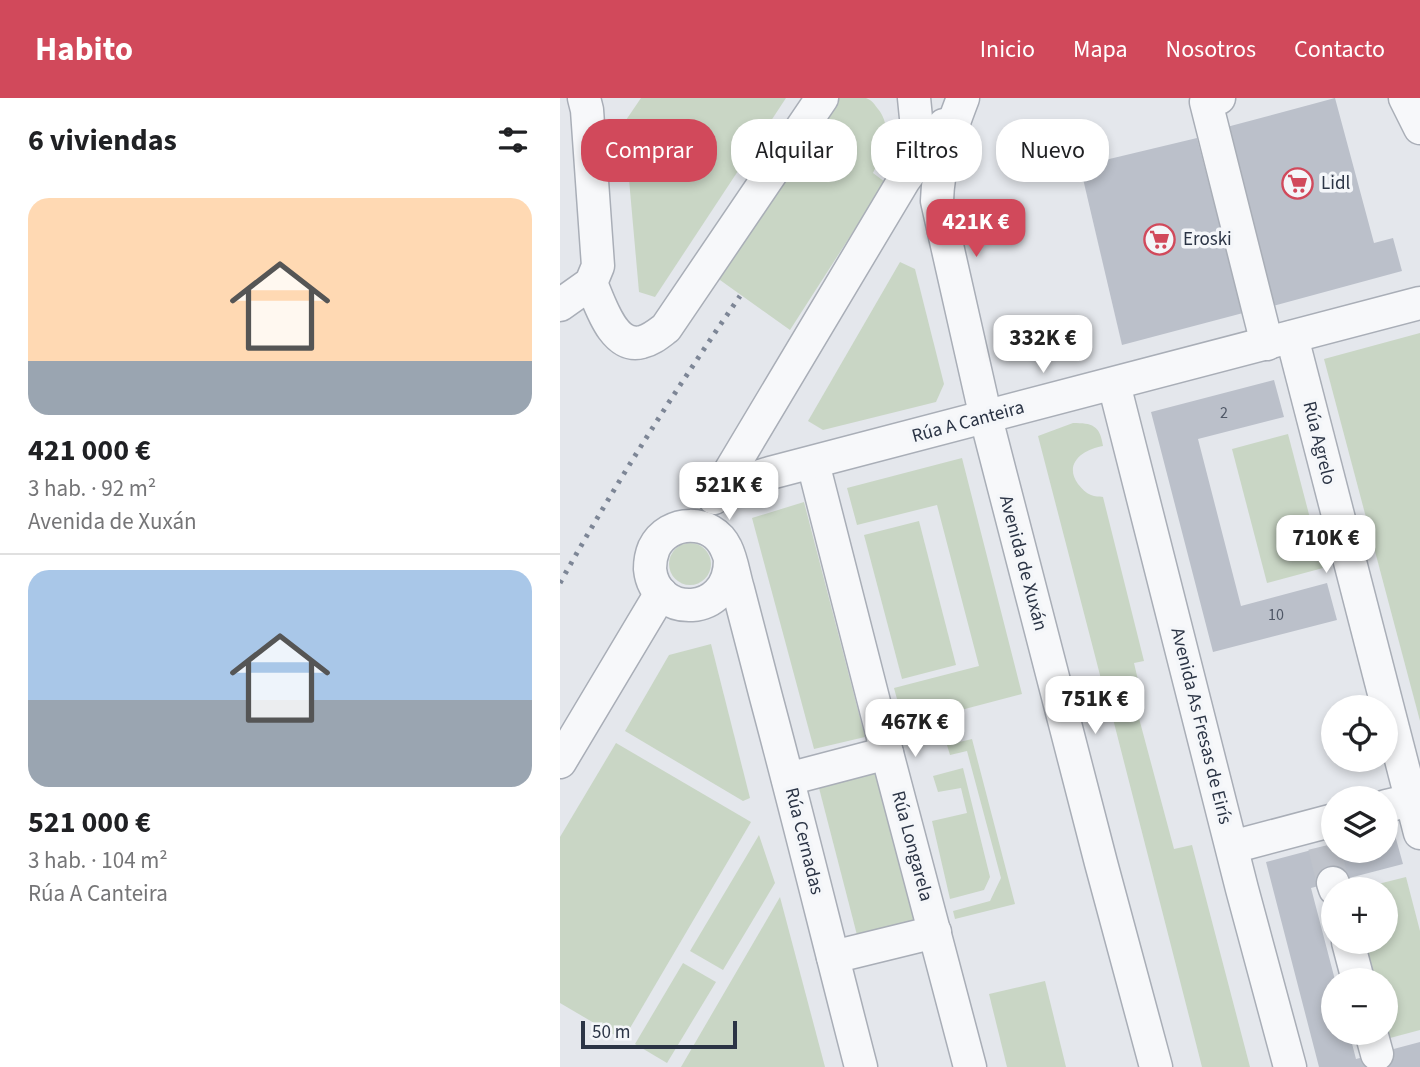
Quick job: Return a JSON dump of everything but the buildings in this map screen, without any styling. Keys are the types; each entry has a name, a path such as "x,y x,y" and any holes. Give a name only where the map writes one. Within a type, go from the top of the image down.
{"street":[{"path":"560,305 591,283 598,267 584,98"},
{"path":"591,283 612,329 624,341 639,343 653,338 666,328 822,98"},
{"path":"914,98 916,119"},
{"path":"947,119 962,98"},
{"name":"Avenida de Xuxán","path":"962,98 944,149 937,201 986,418 1156,1067"},
{"name":"Rúa Agrelo","path":"1219,98 1206,102 1280,340 1406,801 1420,834"},
{"path":"1405,98 1420,128"},
{"path":"695,525 903,182"},
{"name":"Rúa A Canteira","path":"719,489 770,473 1420,303"},
{"name":"Avenida As Fresas de Eirís","path":"1114,384 1290,1067"},
{"name":"Rúa Longarela","path":"813,463 970,1067"},
{"path":"695,525 708,529 719,537 730,560 727,581 714,598 692,605 680,604 661,593 650,571 650,559 661,537 683,526 695,525"},
{"name":"Rúa Cernadas","path":"730,560 861,1067"},
{"path":"560,762 661,593"},
{"path":"714,598 745,616"},
{"path":"788,779 887,754"},
{"path":"1232,847 1321,831"},
{"path":"833,957 934,932"}],"green space":[{"path":"641,98 786,98 772,119 731,119 731,182 655,297 639,292 629,182 717,182 717,119 627,119"},
{"path":"832,98 870,100 884,119 871,119 871,182 885,182 790,330 713,275 776,182 857,182 857,119 818,119"},
{"path":"900,262 915,269 944,384 936,402 823,430 808,421"},
{"path":"1420,333 1420,721 1324,359"},
{"path":"1073,423 1094,427 1102,439 1103,446 1089,450 1078,458 1074,464 1074,476 1086,492 1092,496 1103,497 1144,661 1134,663 1141,693 1107,702 1038,436"},
{"path":"1288,434 1323,568 1267,583 1232,449"},
{"path":"962,458 1022,694 904,725 894,688 979,666 937,505 857,525 847,488"},
{"path":"804,502 865,737 814,749 752,518"},
{"path":"919,521 956,665 902,679 864,535"},
{"path":"690,543 705,549 711,564 705,579 690,585 675,579 669,564 675,549"},
{"path":"711,644 750,798 743,801 625,731 669,655"},
{"path":"1136,707 1174,849 1192,845 1250,1067 1202,1067 1112,715"},
{"path":"972,739 1015,904 955,919 953,911 990,901 1001,878 967,751 950,755 947,745"},
{"path":"616,743 751,822 623,1040 560,1003 560,837"},
{"path":"963,768 990,877 984,890 950,899 932,821 967,813 961,788 938,792 933,776"},
{"path":"876,773 915,920 857,935 819,788"},
{"path":"759,835 775,883 723,970 690,951"},
{"path":"1406,877 1420,931 1420,1030 1398,1036 1398,968 1372,968 1368,954 1398,954 1398,879"},
{"path":"780,897 825,1067 681,1067"},
{"path":"683,963 716,982 667,1063 635,1044"},
{"path":"1045,981 1066,1067 1007,1067 989,994"}],"tunnel":[{"path":"1328,863 1332,877"}],"railway":[{"path":"560,583 647,437 740,296"}],"place":[{"name":"Lidl","path":"1298,183"},
{"name":"Eroski","path":"1160,239"}]}
